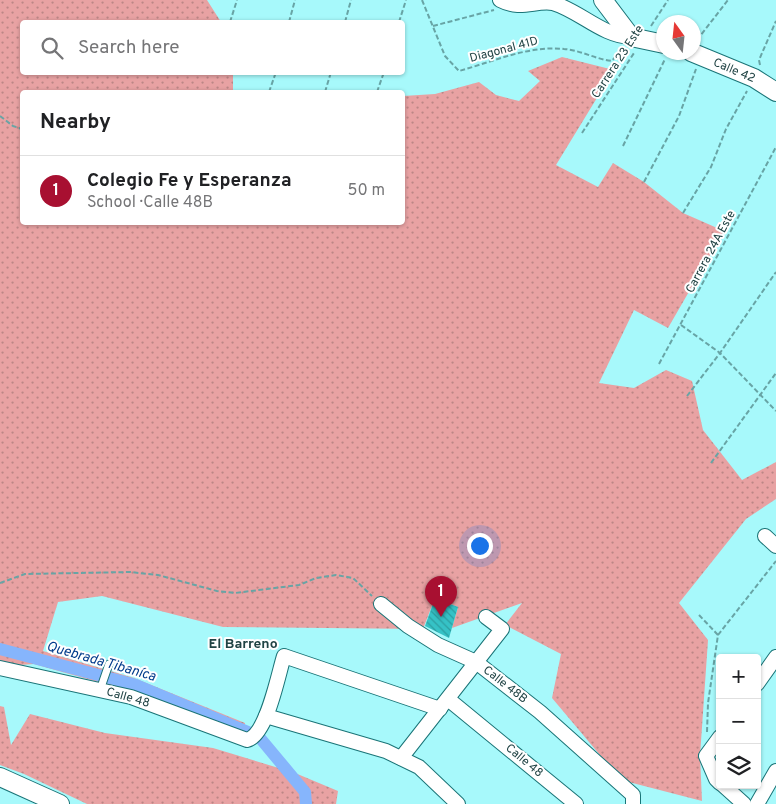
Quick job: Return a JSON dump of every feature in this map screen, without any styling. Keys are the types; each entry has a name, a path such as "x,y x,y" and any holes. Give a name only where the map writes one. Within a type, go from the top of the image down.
{"street":[{"path":"603,0 637,39"},
{"path":"505,3 551,2 572,10 618,37 656,43"},
{"name":"Calle 42","path":"701,53 757,73 776,92"},
{"path":"765,536 776,546"},
{"name":"Calle 48B","path":"381,604 408,626 438,645 476,662 540,712 633,795 633,804"},
{"path":"401,758 502,629 486,617"},
{"name":"Calle 48","path":"0,668 131,697 243,740 256,735 266,716 284,656 444,704 576,804"},
{"path":"761,678 776,657"},
{"path":"266,716 386,751 419,767 458,804"},
{"path":"716,742 706,756 716,779"},
{"path":"757,804 776,771"},
{"path":"0,777 60,804"},
{"path":"727,789 744,804"}],"lane":[{"path":"100,690 109,664"}],"path":[{"path":"231,20 237,0"},
{"path":"290,20 295,0"},
{"path":"346,20 351,0"},
{"path":"400,20 406,0"},
{"path":"422,0 433,27 505,3"},
{"name":"Carrera 23 Este","path":"582,133 637,39 668,0"},
{"path":"701,42 728,0"},
{"path":"683,212 711,167 726,128 757,73 759,60 776,21"},
{"name":"Diagonal 41D","path":"433,27 445,56 459,71 543,48 566,49 597,59 612,61 637,39"},
{"path":"623,146 664,60"},
{"path":"644,182 679,116 693,60"},
{"path":"270,90 275,75"},
{"path":"326,90 330,75"},
{"path":"378,90 383,75"},
{"path":"0,116 13,126 20,128"},
{"name":"Carrera 24A Este","path":"659,364 776,147"},
{"path":"687,396 720,353 776,272"},
{"path":"681,325 720,353 776,411"},
{"path":"711,463 776,373"},
{"path":"706,756 708,703 718,635 776,561"},
{"path":"0,583 25,574 130,572 158,575 217,592 235,594 299,585 316,578 336,575 353,578 381,604"},
{"path":"699,615 718,635"}],"shaded area":[{"path":"0,0 207,0 220,20 20,20 20,75 233,75 233,90 20,90 20,225 405,225 405,96 435,94 479,82 496,95 519,101 540,81 528,71 562,57 614,70 556,165 598,187 613,163 644,182 683,213 724,231 668,328 634,310 599,383 634,388 666,370 692,381 703,430 742,480 776,462 776,499 746,519 679,603 708,640 700,756 702,801 621,780 552,698 561,654 505,625 522,603 452,628 458,607 435,598 423,629 223,627 102,596 58,602 43,651 134,678 245,723 245,734 169,702 34,664 20,665 0,661"},
{"path":"0,706 4,707 11,745 30,714 105,733 213,748 295,773 338,791 336,804 87,804 24,774 0,765"}],"building":[{"path":"435,598 458,607 449,638 425,626"}],"waterway":[{"name":"Quebrada Tibaníca","path":"0,649 136,685 248,732"},
{"name":"Quebrada Tibaníca","path":"260,738 305,792 306,804"}],"place":[{"name":"Colegio Fe y Esperanza","path":"441,617"}],"district":[{"name":"El Barreno","path":"243,644"}]}
